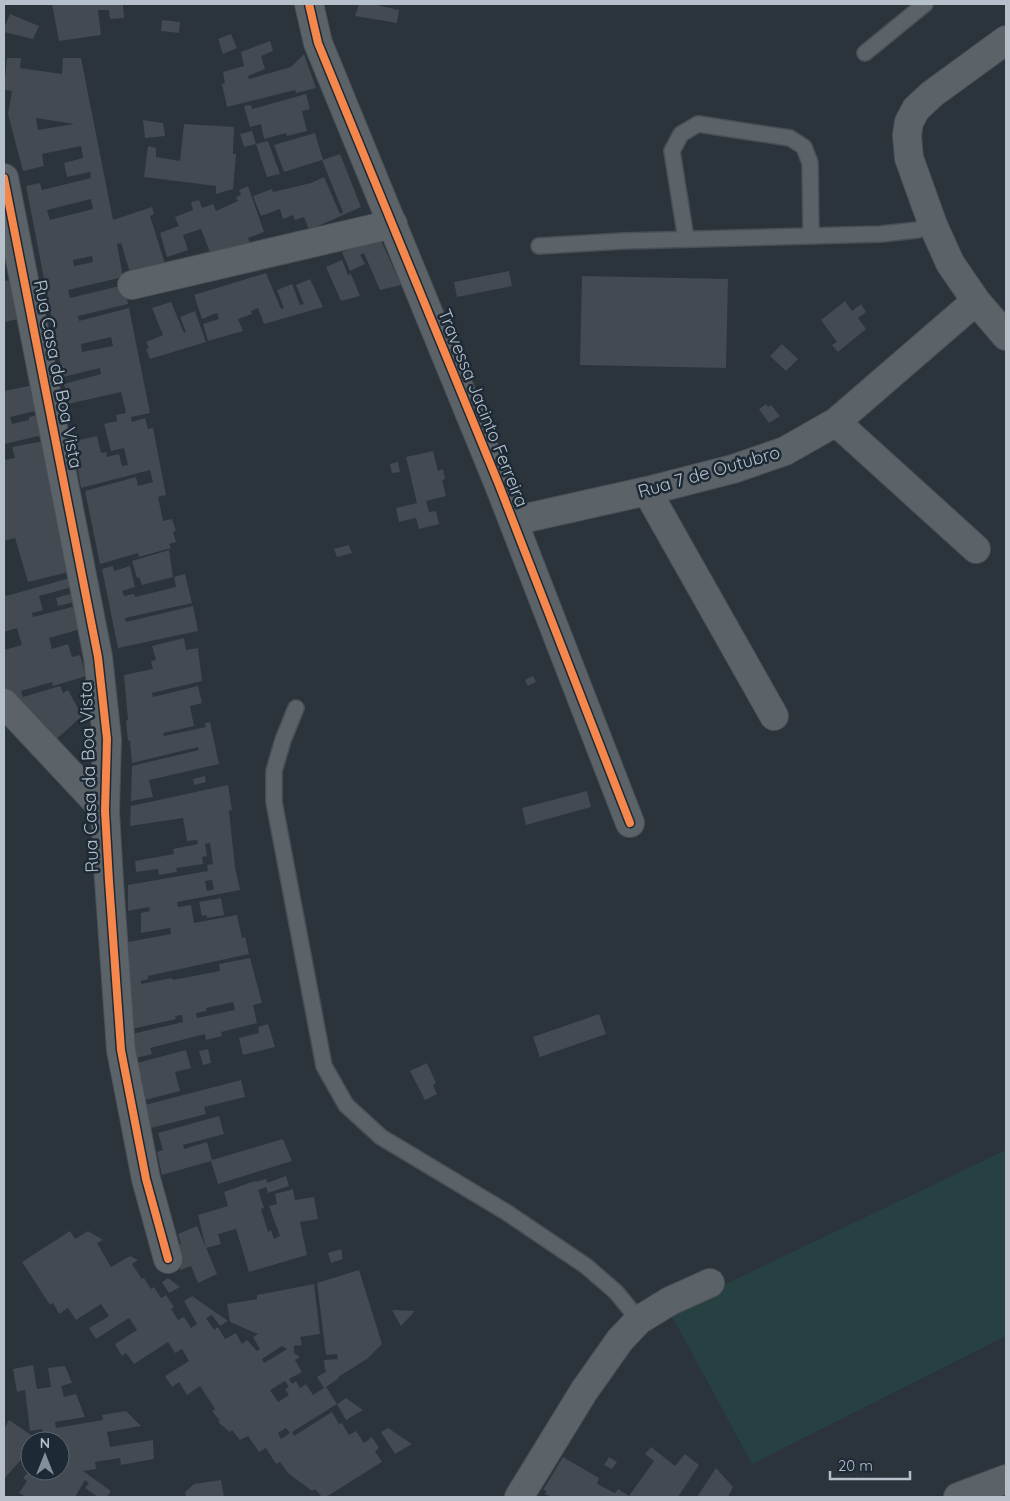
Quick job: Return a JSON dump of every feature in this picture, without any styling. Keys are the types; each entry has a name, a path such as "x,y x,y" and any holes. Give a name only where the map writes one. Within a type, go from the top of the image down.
{"street":[{"name":"Travessa Jacinto Ferreira","path":"309,4 318,43 513,521 630,823"},
{"path":"1006,40 932,94 916,109 909,122 907,135 909,158 932,225 950,263 976,301 1006,336"},
{"name":"Rua Casa da Boa Vista","path":"4,178 98,656 106,739 105,811 121,1050 146,1178 168,1259"},
{"path":"132,285 392,224"},
{"name":"Rua 7 de Outubro","path":"513,521 647,492 733,469 785,451 836,422 976,301"},
{"path":"836,422 976,549"},
{"path":"647,492 774,716"},
{"path":"4,703 105,811"},
{"path":"519,1497 584,1391 620,1340 639,1320 670,1301 710,1283"},
{"path":"958,1497 1006,1479"}],"lane":[{"path":"865,53 925,4"},
{"path":"686,239 672,151 681,134 698,124 790,138 804,147 810,163 811,236"},
{"path":"539,246 623,241 901,233 932,225"},
{"path":"296,708 283,740 274,771 274,802 324,1066 346,1105 381,1137 506,1212 586,1266 616,1292 639,1320"}],"green space":[{"path":"1006,1150 1006,1336 752,1464 669,1311"}],"building":[{"path":"52,4 123,4 124,18 110,19 109,10 98,10 101,35 59,41"},
{"path":"359,4 372,4 399,10 397,23 355,16"},
{"path":"10,14 39,26 33,39 4,32"},
{"path":"162,20 180,22 179,33 161,31"},
{"path":"231,34 237,48 223,54 218,39"},
{"path":"270,41 273,51 261,56 265,69 248,76 249,79 291,67 304,54 316,88 296,93 295,90 227,107 222,84 225,83 223,72 244,66 241,52"},
{"path":"7,58 21,58 20,68 62,74 63,58 81,58 113,220 152,207 154,214 150,216 168,273 133,282 121,243 117,244 123,277 68,290 70,298 124,285 128,304 78,316 79,321 129,308 150,413 131,417 132,422 145,418 148,429 153,428 166,495 158,497 163,521 172,519 176,531 173,532 176,542 169,544 171,548 139,557 138,553 100,564 85,491 136,477 138,486 153,482 150,470 81,488 76,459 79,458 75,441 97,436 101,453 106,452 107,457 119,454 122,466 128,465 124,448 111,451 104,424 117,421 116,415 126,413 121,392 68,404 64,384 101,374 100,368 63,377 26,186 40,183 42,190 91,178 90,172 67,177 64,163 83,158 81,146 42,154 44,166 23,171 8,114 12,91 4,90","holes":["36,118 74,124 38,130","91,199 93,209 50,220 47,210","92,256 93,262 74,266 73,260","111,337 113,346 82,352 81,344"]},
{"path":"306,94 310,109 302,111 307,131 287,136 286,133 264,139 261,124 250,127 244,106 251,105 252,109"},
{"path":"143,120 163,123 165,136 145,138"},
{"path":"184,124 234,127 233,154 236,154 233,189 216,194 216,186 144,177 148,146 156,148 156,157 180,161"},
{"path":"252,131 256,144 244,147 240,134"},
{"path":"315,133 323,160 340,154 361,207 309,230 304,217 295,220 293,215 283,219 280,209 261,216 253,196 272,189 273,192 311,183 324,177 340,214 343,212 322,160 284,172 274,145"},
{"path":"268,141 280,174 267,177 256,144"},
{"path":"248,186 264,232 248,238 252,248 213,260 201,229 183,235 188,250 167,257 160,233 179,226 175,217 193,210 191,202 199,200 202,208 213,204 216,211 238,201 236,197 241,195 239,190"},
{"path":"380,238 401,285 380,290 364,253 360,255 365,264 350,271 342,252"},
{"path":"342,260 348,275 351,274 360,296 341,301 326,267"},
{"path":"509,271 512,286 457,297 454,282"},
{"path":"266,273 281,309 284,308 277,290 292,284 300,305 304,304 296,285 310,279 323,307 264,324 258,308 251,311 252,314 238,319 243,331 208,341 203,324 219,319 217,313 202,319 194,295"},
{"path":"582,276 728,279 726,368 580,365"},
{"path":"10,280 19,319 4,322 4,281"},
{"path":"845,301 852,311 861,304 866,312 858,318 866,329 838,352 832,345 837,342 821,320"},
{"path":"171,302 184,333 186,332 180,317 195,311 206,342 150,359 146,349 149,348 146,342 163,335 152,308"},
{"path":"782,344 798,359 786,371 770,356"},
{"path":"34,385 40,410 10,417 12,424 29,420 29,417 38,415 43,435 4,444 4,391"},
{"path":"766,404 768,407 771,405 780,416 769,423 759,409"},
{"path":"44,441 69,572 28,582 15,538 4,541 4,460 15,458 12,447"},
{"path":"433,451 438,471 443,469 445,479 442,480 446,496 426,501 429,512 436,511 439,524 419,529 416,518 399,522 396,508 417,503 406,457"},
{"path":"398,462 400,472 392,473 390,464"},
{"path":"349,545 352,553 337,557 334,549"},
{"path":"169,550 173,577 142,585 139,577 137,578 132,561"},
{"path":"113,566 114,571 130,566 135,587 122,591 124,596 134,594 135,597 176,587 174,577 185,574 192,603 125,618 126,622 193,606 198,631 118,648 102,569"},
{"path":"70,578 72,587 39,596 43,610 32,613 33,617 76,606 81,629 49,638 52,649 68,644 72,657 80,655 86,676 53,686 52,682 21,691 23,697 60,686 63,693 68,690 82,716 49,746 4,695 4,650 22,645 17,628 4,632 4,592 6,596"},
{"path":"73,593 75,602 58,606 56,598"},
{"path":"184,638 186,650 198,648 202,681 152,693 153,697 198,686 202,703 190,706 194,726 163,733 164,736 206,727 205,723 210,722 219,764 149,780 153,797 131,801 132,766 199,750 198,747 132,763 130,740 128,741 124,675 153,669 151,661 156,660 152,646"},
{"path":"533,676 536,682 528,686 525,680"},
{"path":"205,776 206,782 194,785 193,779"},
{"path":"228,785 232,810 229,811 235,867 240,890 177,902 178,907 191,905 194,923 237,915 242,938 245,937 249,954 148,976 148,979 141,981 141,984 220,971 219,964 250,958 262,1003 253,1005 257,1023 221,1032 222,1036 206,1040 205,1034 150,1048 152,1054 136,1058 132,1034 183,1022 182,1015 175,1016 176,1019 132,1029 128,942 171,934 170,928 141,933 141,913 150,911 149,907 128,911 128,885 208,871 207,865 213,864 210,843 205,844 207,856 202,857 203,864 176,868 177,872 159,875 158,869 136,872 135,861 174,854 173,849 198,844 197,840 187,841 183,818 130,826 131,806","holes":["212,880 214,889 207,891 205,881","233,1002 235,1010 197,1018 196,1013 206,1011 206,1008"]},
{"path":"587,791 591,807 526,825 522,808"},
{"path":"221,898 224,915 207,918 206,915 202,916 199,902"},
{"path":"599,1014 606,1034 540,1057 533,1037"},
{"path":"268,1024 275,1047 243,1055 239,1038 259,1033 258,1027"},
{"path":"208,1049 211,1063 203,1065 199,1051"},
{"path":"186,1050 191,1068 175,1072 180,1091 145,1100 137,1063"},
{"path":"427,1063 436,1083 433,1085 437,1094 425,1100 410,1071"},
{"path":"241,1080 245,1097 204,1107 206,1114 151,1128 145,1105"},
{"path":"219,1116 224,1134 183,1145 184,1149 207,1142 212,1160 283,1139 292,1161 218,1184 211,1161 162,1175 157,1152 163,1150 158,1133"},
{"path":"286,1176 289,1186 268,1193 266,1187 258,1190 264,1208 261,1209 268,1232 271,1230 274,1239 280,1236 269,1206 277,1204 275,1194 293,1189 295,1200 314,1197 318,1219 300,1222 307,1255 249,1272 236,1229 218,1234 221,1244 206,1248 198,1215 228,1206 224,1192 255,1181 266,1179 267,1183"},
{"path":"197,1226 217,1274 198,1283 191,1266 181,1270 175,1263 171,1248 181,1244 178,1234"},
{"path":"70,1231 75,1239 88,1231 103,1240 97,1243 111,1267 130,1256 138,1260 132,1264 142,1279 144,1278 151,1289 154,1287 161,1298 166,1295 174,1307 171,1309 178,1320 184,1317 191,1328 197,1324 184,1301 192,1296 228,1321 220,1326 212,1315 206,1318 214,1330 218,1327 225,1339 236,1333 242,1344 247,1340 257,1351 260,1349 253,1337 258,1334 230,1322 227,1304 257,1299 257,1295 314,1284 320,1334 300,1337 302,1345 294,1346 294,1353 300,1357 295,1360 302,1372 289,1379 292,1384 296,1381 300,1388 306,1384 313,1395 324,1388 317,1377 327,1371 325,1370 324,1360 338,1359 337,1354 326,1355 317,1283 359,1270 382,1344 367,1359 326,1387 337,1404 292,1432 294,1436 332,1412 339,1424 342,1423 349,1435 356,1431 364,1443 372,1437 379,1448 375,1451 382,1462 326,1497 322,1497 315,1489 312,1491 288,1473 280,1462 276,1464 266,1448 259,1452 248,1436 240,1440 232,1430 230,1432 218,1422 220,1421 212,1411 215,1409 200,1386 187,1395 179,1382 172,1387 165,1376 189,1361 182,1349 175,1353 168,1342 134,1364 126,1353 122,1356 115,1344 137,1330 129,1318 96,1339 89,1328 109,1316 101,1304 76,1320 68,1308 59,1314 53,1303 50,1305 22,1262","holes":["282,1346 287,1349 264,1363 262,1359","285,1381 289,1387 285,1389 289,1395 278,1402 270,1390","286,1428 290,1433 281,1439 278,1433"]},
{"path":"341,1249 343,1259 331,1263 328,1253"},
{"path":"168,1278 180,1287 169,1293 162,1282"},
{"path":"392,1310 415,1311 401,1326"},
{"path":"33,1365 37,1389 51,1387 48,1368 65,1366 72,1383 61,1386 64,1397 76,1394 85,1417 55,1422 56,1428 103,1420 102,1415 126,1411 141,1426 107,1432 110,1447 153,1440 154,1459 121,1465 120,1458 95,1462 96,1469 83,1471 111,1491 107,1497 98,1497 85,1488 89,1483 85,1480 75,1497 26,1497 19,1493 27,1481 70,1481 70,1431 42,1431 42,1429 30,1431 25,1390 17,1392 13,1369"},
{"path":"346,1398 363,1410 346,1420 337,1404"},
{"path":"9,1420 25,1431 20,1431 20,1461 4,1479 4,1429"},
{"path":"388,1428 412,1444 395,1454 381,1432"},
{"path":"651,1447 675,1466 685,1454 699,1465 678,1497 552,1497 545,1494 547,1491 543,1490 563,1457 599,1478 597,1484 615,1493 618,1489 629,1496 654,1461 645,1454"},
{"path":"609,1457 617,1462 612,1469 604,1465"},
{"path":"716,1468 733,1487 728,1497 697,1497"},
{"path":"221,1480 224,1497 186,1497 185,1492 194,1484"}],"cycle path":[{"path":"309,4 318,43 499,485 630,823"},
{"path":"4,178 98,657 107,739 105,811 121,1050 146,1179 168,1259"}]}
